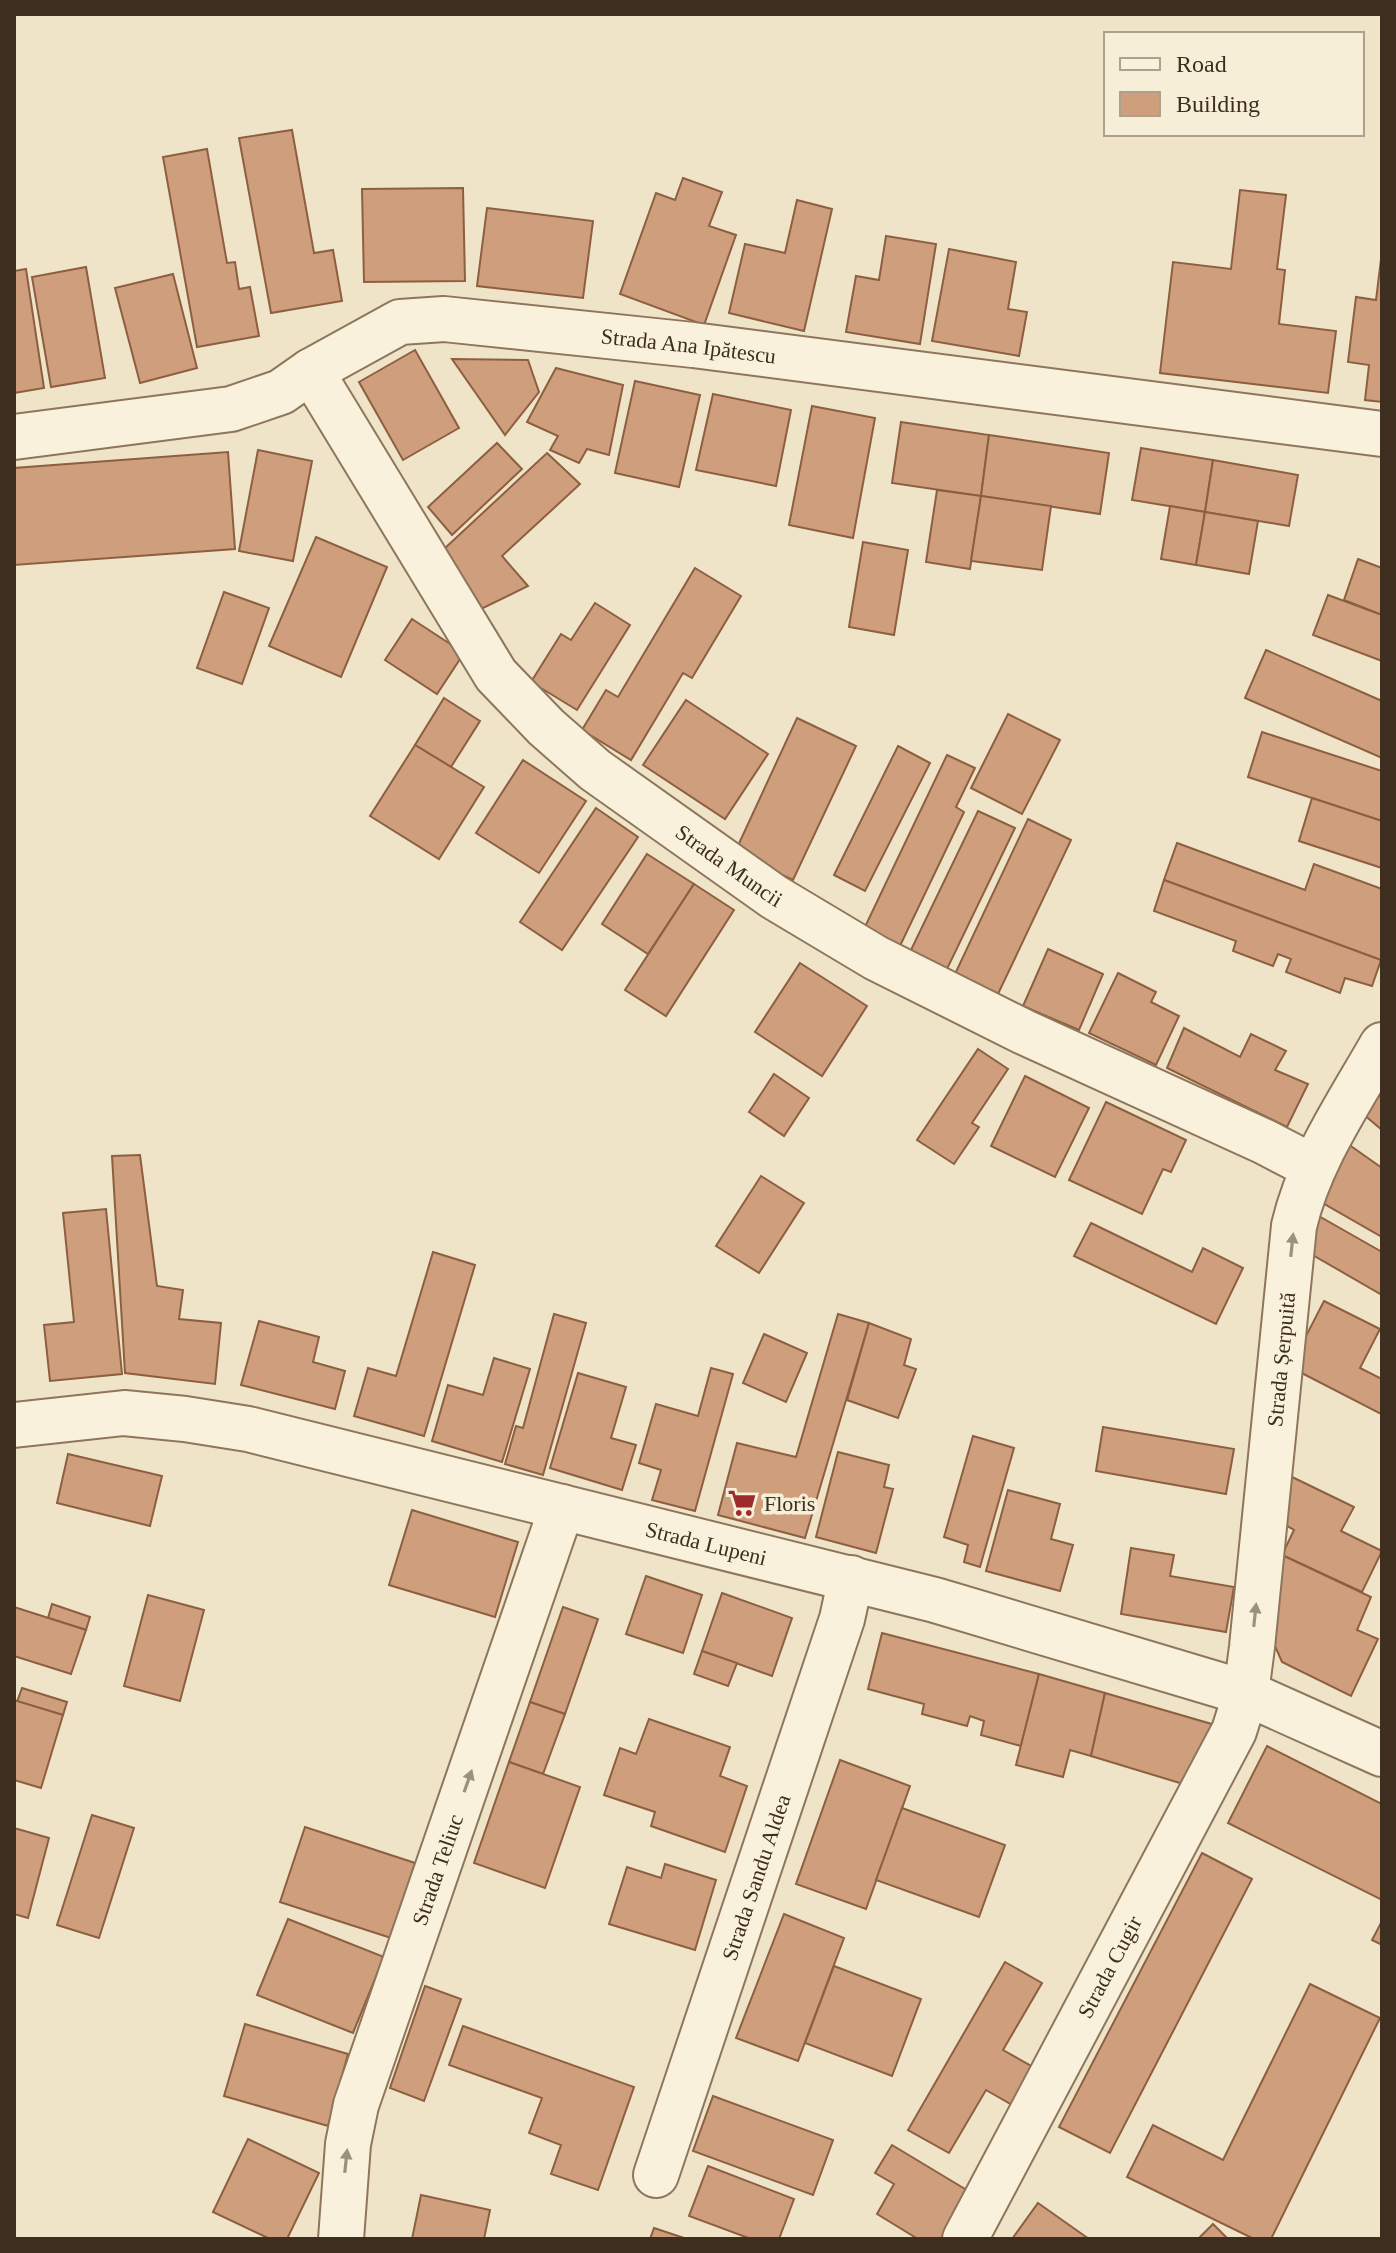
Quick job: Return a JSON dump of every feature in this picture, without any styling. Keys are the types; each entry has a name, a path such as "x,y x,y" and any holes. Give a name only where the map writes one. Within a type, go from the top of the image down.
{"street":[{"name":"Strada Ana Ipătescu","path":"14,437 231,409 281,392 311,371 400,322 444,319 693,345 1382,434"},
{"name":"Strada Muncii","path":"311,371 496,675 546,727 595,770 774,897 876,958 1024,1032 1313,1167"},
{"name":"Strada Șerpuită","path":"1246,1693 1294,1226 1300,1199 1313,1167 1382,1045"},
{"name":"Strada Lupeni","path":"14,1425 124,1413 248,1429 851,1578 1246,1693 1382,1754"},
{"name":"Strada Teliuc","path":"341,2239 348,2144 356,2105 562,1507"},
{"name":"Strada Sandu Aldea","path":"656,2175 842,1619 851,1578"},
{"name":"Strada Cugir","path":"965,2239 1234,1731 1246,1693"}],"building":[{"path":"292,130 314,253 333,250 342,301 271,313 239,138"},
{"path":"207,149 227,263 235,262 239,289 250,287 259,336 197,347 163,157"},
{"path":"683,178 722,192 709,226 736,235 704,325 620,294 656,193 675,200"},
{"path":"463,188 465,281 364,282 362,189"},
{"path":"1240,190 1286,195 1277,269 1285,270 1279,324 1336,331 1328,393 1160,373 1173,262 1231,269"},
{"path":"797,200 832,209 804,331 729,313 745,244 785,253"},
{"path":"487,208 593,221 583,298 477,286"},
{"path":"886,236 936,244 920,344 846,332 856,276 879,280"},
{"path":"949,249 1016,262 1008,309 1027,312 1019,356 932,341"},
{"path":"1382,251 1382,402 1365,400 1369,365 1348,362 1356,297 1376,300"},
{"path":"86,267 105,378 51,387 32,277"},
{"path":"26,269 44,388 14,393 14,271"},
{"path":"173,274 197,368 140,383 115,288"},
{"path":"415,350 459,428 403,460 359,382"},
{"path":"452,359 528,360 539,392 505,435"},
{"path":"556,368 623,385 609,455 587,449 579,463 550,450 558,436 527,422"},
{"path":"635,381 700,395 679,487 615,473"},
{"path":"713,394 791,410 776,486 696,470"},
{"path":"812,406 875,418 853,538 789,525"},
{"path":"901,422 989,435 981,496 892,483"},
{"path":"989,435 1109,453 1100,514 981,496"},
{"path":"497,443 522,469 452,535 428,507"},
{"path":"1141,448 1213,460 1205,512 1132,500"},
{"path":"258,450 312,461 293,561 239,551"},
{"path":"228,452 235,549 14,565 14,468"},
{"path":"547,453 580,484 502,556 528,586 479,610 443,550"},
{"path":"1213,460 1298,475 1289,526 1205,512"},
{"path":"937,490 981,496 970,569 926,562"},
{"path":"981,496 1051,506 1042,570 971,561"},
{"path":"1170,506 1205,512 1196,565 1161,559"},
{"path":"1205,512 1258,521 1249,574 1196,565"},
{"path":"316,537 387,567 341,677 269,646"},
{"path":"863,542 908,550 894,635 849,627"},
{"path":"1358,559 1382,568 1382,615 1344,600"},
{"path":"695,568 741,596 692,678 683,673 631,760 582,730 606,690 618,697"},
{"path":"224,592 269,608 242,684 197,668"},
{"path":"1328,595 1382,615 1382,661 1313,635"},
{"path":"595,603 630,625 577,710 531,682 561,634 571,640"},
{"path":"412,619 464,653 437,694 385,660"},
{"path":"1266,650 1382,701 1382,758 1245,698"},
{"path":"444,698 480,721 451,767 415,745"},
{"path":"686,700 768,754 725,819 643,765"},
{"path":"1008,714 1060,740 1022,814 971,788"},
{"path":"797,718 856,746 793,880 735,852"},
{"path":"1262,732 1382,771 1382,821 1248,777"},
{"path":"415,745 484,787 439,859 370,816"},
{"path":"898,746 930,763 865,891 834,875"},
{"path":"947,755 975,768 956,807 964,812 899,948 863,931"},
{"path":"523,760 586,801 539,873 476,833"},
{"path":"1312,798 1382,821 1382,868 1299,841"},
{"path":"596,808 638,837 562,950 520,922"},
{"path":"978,811 1015,828 947,969 910,952"},
{"path":"1028,819 1071,840 998,994 955,974"},
{"path":"1177,843 1305,890 1314,864 1382,889 1381,960 1164,880"},
{"path":"647,854 694,884 648,954 602,924"},
{"path":"1164,880 1381,960 1372,986 1345,978 1340,993 1286,972 1291,959 1278,954 1273,966 1233,951 1236,941 1154,911"},
{"path":"694,884 734,910 666,1016 625,990"},
{"path":"1048,949 1103,974 1079,1030 1023,1006"},
{"path":"800,963 867,1006 822,1076 755,1032"},
{"path":"1118,973 1156,992 1151,1002 1179,1016 1156,1065 1089,1033"},
{"path":"1184,1028 1240,1057 1251,1034 1286,1051 1275,1070 1308,1084 1287,1127 1167,1068"},
{"path":"978,1049 1008,1069 972,1123 979,1127 954,1164 917,1140"},
{"path":"774,1074 809,1098 784,1136 749,1112"},
{"path":"1025,1076 1089,1108 1055,1177 991,1146"},
{"path":"1382,1093 1382,1130 1363,1114"},
{"path":"1106,1102 1186,1140 1171,1172 1163,1169 1142,1214 1069,1180"},
{"path":"1348,1144 1382,1168 1382,1237 1321,1202"},
{"path":"140,1155 157,1286 183,1290 179,1319 221,1323 215,1384 125,1373 112,1156"},
{"path":"761,1176 804,1203 759,1273 716,1246"},
{"path":"106,1209 122,1374 50,1381 44,1325 74,1322 63,1213"},
{"path":"1310,1211 1382,1252 1382,1295 1304,1250"},
{"path":"1091,1223 1192,1272 1203,1248 1243,1268 1216,1324 1074,1256"},
{"path":"433,1252 475,1265 424,1436 354,1416 368,1368 396,1376"},
{"path":"1324,1301 1380,1329 1360,1368 1382,1379 1381,1414 1290,1367"},
{"path":"554,1314 586,1323 543,1475 505,1464 516,1426 523,1428"},
{"path":"838,1314 869,1323 805,1538 718,1515 737,1443 796,1457"},
{"path":"259,1321 319,1337 313,1362 345,1371 335,1409 241,1385"},
{"path":"869,1323 911,1339 904,1365 916,1369 898,1418 847,1400"},
{"path":"764,1334 807,1353 786,1402 743,1383"},
{"path":"494,1358 530,1369 502,1462 432,1441 448,1385 483,1395"},
{"path":"711,1368 733,1374 695,1511 652,1500 661,1470 639,1463 656,1404 698,1416"},
{"path":"578,1373 626,1387 611,1438 636,1445 622,1490 550,1468"},
{"path":"1103,1427 1234,1449 1226,1494 1096,1471"},
{"path":"973,1436 1014,1448 980,1567 964,1562 968,1545 944,1537"},
{"path":"838,1452 889,1465 884,1487 893,1489 876,1553 816,1537"},
{"path":"68,1454 162,1476 150,1526 57,1503"},
{"path":"1288,1475 1354,1507 1341,1531 1382,1551 1362,1592 1282,1555 1294,1530 1268,1515"},
{"path":"1008,1490 1060,1504 1051,1539 1073,1545 1060,1591 986,1571"},
{"path":"412,1510 518,1542 495,1617 389,1585"},
{"path":"1131,1548 1174,1555 1170,1576 1234,1587 1226,1632 1121,1614"},
{"path":"1282,1555 1371,1597 1357,1630 1378,1639 1351,1696 1282,1662 1268,1630"},
{"path":"646,1576 702,1595 683,1653 626,1634"},
{"path":"722,1593 792,1618 772,1676 702,1651"},
{"path":"148,1595 204,1610 180,1701 124,1686"},
{"path":"52,1604 90,1617 86,1630 48,1618"},
{"path":"14,1607 86,1630 71,1674 14,1656"},
{"path":"563,1607 598,1619 565,1714 530,1702"},
{"path":"882,1633 1039,1674 1021,1746 981,1735 984,1721 970,1716 967,1726 922,1714 924,1704 868,1689"},
{"path":"702,1651 737,1663 728,1686 694,1674"},
{"path":"1039,1674 1105,1693 1091,1756 1070,1750 1063,1777 1016,1765"},
{"path":"22,1688 67,1702 63,1715 17,1702"},
{"path":"1105,1693 1222,1727 1193,1787 1091,1756"},
{"path":"14,1700 63,1715 41,1788 14,1780"},
{"path":"530,1702 565,1714 543,1774 509,1762"},
{"path":"649,1719 730,1747 720,1776 747,1786 725,1852 651,1826 655,1812 604,1795 620,1748 636,1754"},
{"path":"1267,1746 1382,1804 1382,1900 1228,1823"},
{"path":"840,1760 910,1786 866,1909 796,1884"},
{"path":"509,1762 580,1787 545,1888 474,1863"},
{"path":"902,1808 1005,1845 979,1917 876,1880"},
{"path":"92,1815 134,1828 99,1938 57,1925"},
{"path":"305,1827 415,1863 391,1938 280,1902"},
{"path":"14,1828 49,1838 28,1918 14,1914"},
{"path":"1202,1853 1252,1879 1110,2153 1059,2127"},
{"path":"665,1864 716,1880 695,1950 609,1924 627,1867 661,1878"},
{"path":"784,1914 844,1938 798,2061 736,2038"},
{"path":"288,1919 384,1957 353,2033 257,1995"},
{"path":"1382,1921 1382,1945 1372,1940"},
{"path":"1005,1962 1042,1983 1003,2050 1040,2071 1019,2109 986,2090 949,2153 908,2130"},
{"path":"834,1966 921,1999 892,2076 805,2043"},
{"path":"1310,1984 1380,2018 1271,2239 1254,2239 1127,2177 1153,2125 1223,2160"},
{"path":"425,1986 461,1999 424,2101 390,2088"},
{"path":"245,2024 348,2054 328,2126 224,2096"},
{"path":"463,2026 634,2087 598,2190 551,2174 561,2145 529,2133 542,2098 449,2065"},
{"path":"713,2096 833,2140 813,2195 693,2151"},
{"path":"248,2139 319,2173 287,2239 270,2239 213,2212"},
{"path":"892,2145 970,2192 941,2239 918,2239 877,2214 894,2184 875,2173"},
{"path":"708,2166 794,2199 779,2239 751,2239 689,2216"},
{"path":"421,2195 490,2210 484,2239 412,2239"},
{"path":"1038,2203 1089,2239 1012,2239"},
{"path":"1213,2224 1228,2239 1198,2239"},
{"path":"654,2228 687,2239 650,2239"}],"place":[{"name":"Floris","path":"742,1503"}]}
